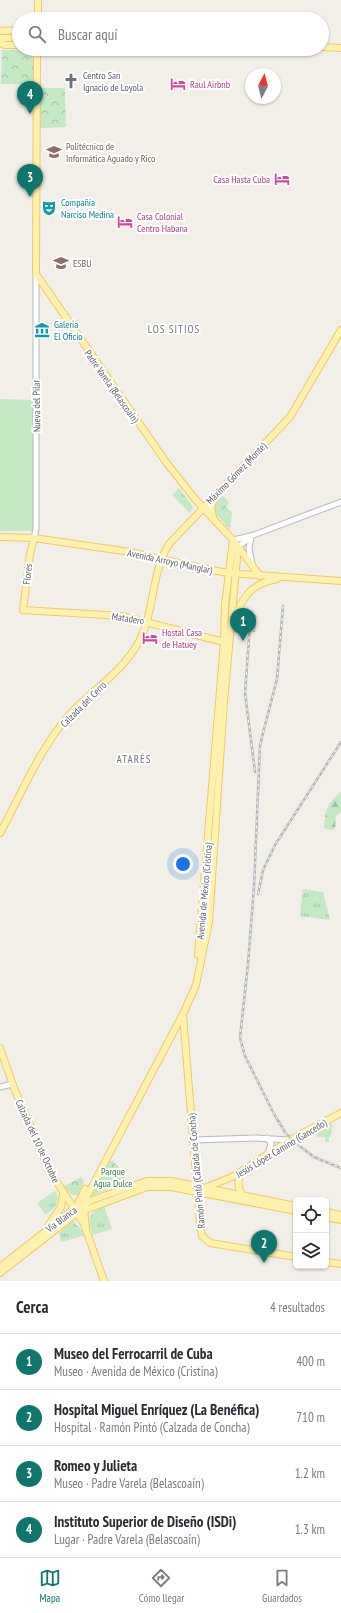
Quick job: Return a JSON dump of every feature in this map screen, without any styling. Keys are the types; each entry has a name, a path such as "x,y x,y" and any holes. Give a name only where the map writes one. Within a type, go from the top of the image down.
{"main road":[{"path":"38,0 38,12"},
{"path":"0,31 12,30"},
{"path":"0,38 12,38"},
{"path":"0,43 12,45"},
{"path":"329,47 341,48"},
{"path":"36,56 36,274"},
{"name":"Padre Varela (Belascoaín)","path":"36,274 166,462 203,508 233,540 260,576"},
{"name":"Máximo Gómez (Monte)","path":"146,621 162,558 176,535 292,413 324,356 341,330"},
{"path":"213,517 211,507 215,495"},
{"name":"Avenida Arroyo (Manglar)","path":"0,537 34,538 162,558 228,573 341,581"},
{"name":"Flores","path":"23,610 30,554 34,538"},
{"name":"Avenida de México (Cristina)","path":"76,1209 83,1203 194,985 202,923 228,573 233,540"},
{"path":"231,626 238,547"},
{"path":"231,626 243,599 251,590 262,583 288,578"},
{"name":"Matadero","path":"23,610 122,616 224,642"},
{"name":"Calzada del Cerro","path":"0,833 50,741 69,715 110,678 130,655 139,642 146,621"},
{"name":"Avenida de México (Cristina)","path":"83,1203 183,1014 196,985 209,922 231,626"},
{"path":"224,642 229,638"},
{"name":"Ramón Pintó (Calzada de Concha)","path":"184,1007 183,1014 196,1189 201,1232 206,1242 293,1256"},
{"name":"Calzada del 10 de Octubre","path":"0,1048 12,1084 49,1170 62,1192 76,1209 86,1228 104,1281"},
{"name":"Jesús López Camino (Gancedo)","path":"221,1182 242,1171 269,1152 341,1113"},
{"path":"242,1171 238,1185 243,1196"},
{"path":"196,1189 221,1182"},
{"path":"196,1189 206,1188 221,1182"},
{"name":"Vía Blanca","path":"0,1273 83,1203 147,1187 163,1186 196,1189 293,1210"},
{"path":"206,1188 293,1205"},
{"path":"62,1192 83,1203"},
{"path":"42,1234 59,1210 63,1201 62,1192"},
{"name":"Calzada del 10 de Octubre","path":"83,1203 86,1228"},
{"name":"Vía Blanca","path":"0,1267 76,1209"},
{"path":"329,1213 341,1215"},
{"path":"329,1218 341,1220"},
{"path":"329,1262 341,1264"}],"street":[{"name":"Nueva del Pilar","path":"34,538 36,529 36,274"},
{"path":"233,540 251,536 341,502"},
{"path":"238,547 251,536"},
{"path":"251,536 249,549 252,565"},
{"path":"0,1087 12,1084"},
{"path":"193,1140 267,1138 290,1140"},
{"path":"267,1138 271,1143 269,1152"}],"green space":[{"path":"2,50 12,50 12,56 32,56 34,64 33,84 1,84"},
{"path":"39,88 65,88 66,127 40,128"},
{"path":"0,399 33,400 33,531 0,531"},
{"path":"179,488 193,507 190,513 172,495"},
{"path":"221,494 229,502 226,508 232,512 230,529 214,512 214,505"},
{"path":"341,792 341,812 336,816 335,829 331,830 324,828 325,816 328,808 332,800"},
{"path":"303,889 323,892 330,920 300,916"},
{"path":"332,1123 331,1137 329,1137 329,1142 325,1142 325,1137 318,1137 315,1132"},
{"name":"Parque Agua Dulce","path":"108,1161 113,1161 120,1169 127,1182 90,1196"},
{"path":"81,1177 84,1182 77,1195 72,1195 63,1187"},
{"path":"55,1191 57,1195 56,1205 52,1210 45,1214 37,1203"},
{"path":"104,1206 112,1229 93,1235 90,1225 90,1217 95,1211"},
{"path":"73,1221 86,1235 61,1242 59,1233"}],"railway":[{"path":"283,606 277,679 260,745 254,887 240,1038 245,1056 274,1114 285,1132 293,1141 314,1157 341,1168"},
{"path":"254,631 255,616"},
{"path":"250,624 245,693 255,772"},
{"path":"258,894 263,870 275,845 341,742"}],"place":[{"name":"Centro San Ignacio de Loyola","path":"71,81"},
{"name":"Raul Airbnb","path":"178,84"},
{"name":"Instituto Superior de Diseño (ISDi)","path":"30,114"},
{"name":"Politécnico de Informática Aguado y Rico","path":"54,152"},
{"name":"Casa Hasta Cuba","path":"282,179"},
{"name":"Romeo y Julieta","path":"30,197"},
{"name":"Compañía Narciso Medina","path":"49,208"},
{"name":"Casa Colonial Centro Habana","path":"125,222"},
{"name":"ESBU","path":"61,263"},
{"name":"Galeria El Oficio","path":"42,330"},
{"name":"Hostal Casa de Hatuey","path":"150,638"},
{"name":"Museo del Ferrocarril de Cuba","path":"243,641"},
{"name":"Hospital Miguel Enríquez (La Benéfica)","path":"264,1263"}],"district":[{"name":"LOS SITIOS","path":"174,329"},
{"name":"ATARÉS","path":"134,759"}]}
